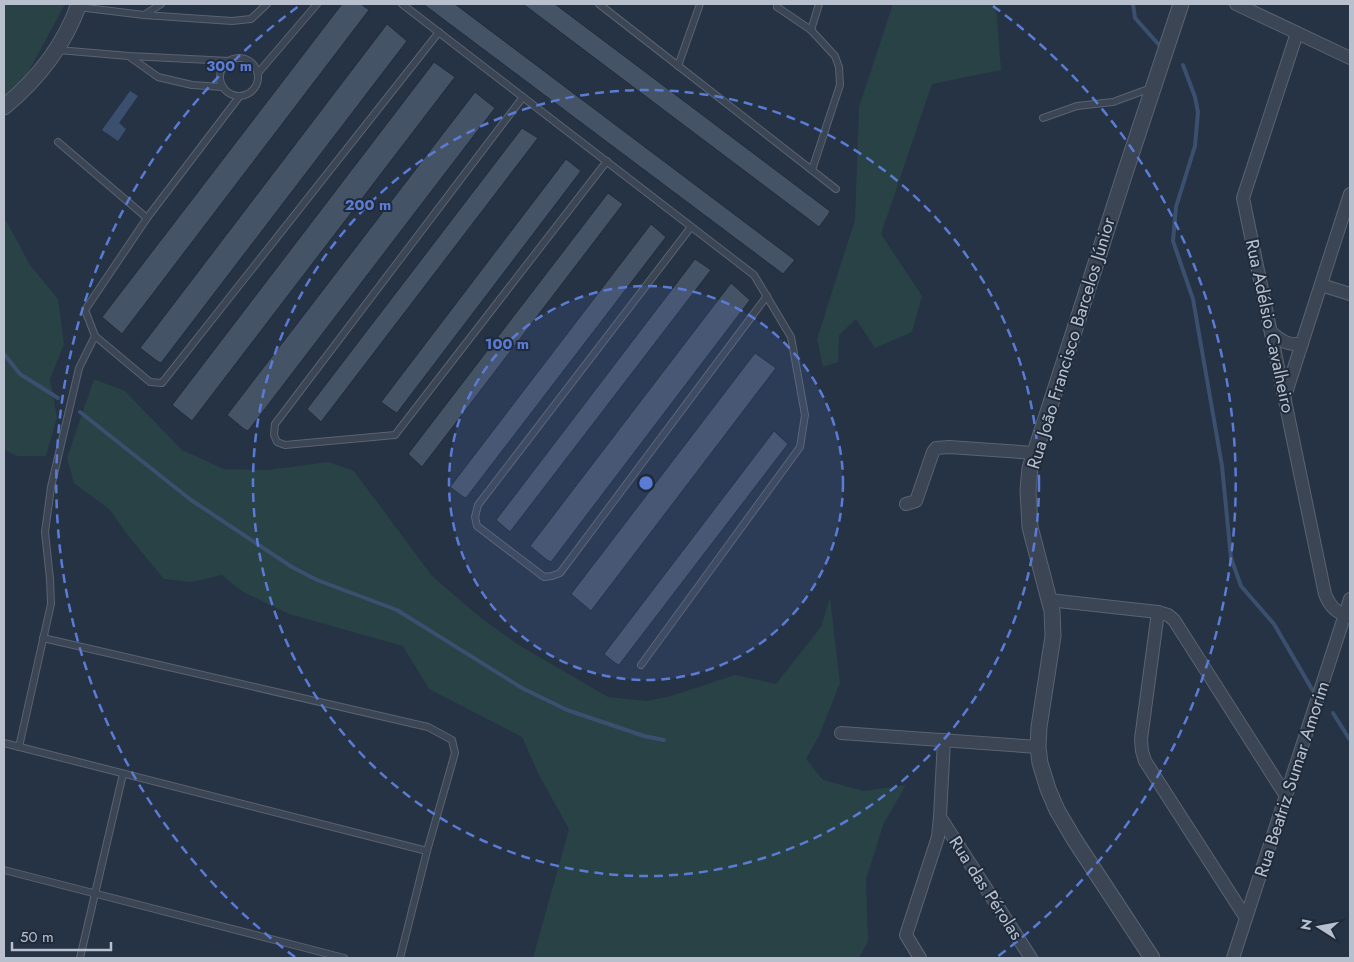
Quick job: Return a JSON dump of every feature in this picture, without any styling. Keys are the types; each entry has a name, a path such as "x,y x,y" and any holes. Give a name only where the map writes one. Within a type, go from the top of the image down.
{"street":[{"name":"Rua João Francisco Barcelos Júnior","path":"1152,958 1057,810 1040,764 1038,747 1039,727 1053,636 1052,611 1030,527 1028,490 1030,468 1181,4"},
{"path":"1236,4 1350,58"},
{"path":"4,107 22,92 57,50 78,5"},
{"name":"Rua Adélsio Cavalheiro","path":"1297,33 1243,198 1325,594 1329,604 1335,611 1348,617"},
{"path":"1285,397 1350,194"},
{"path":"1321,285 1350,294"},
{"path":"1271,332 1281,341 1290,345 1302,344"},
{"path":"906,504 916,501 936,448 949,447 1035,453"},
{"name":"Rua Beatriz Sumar Amorim","path":"1233,958 1286,796 1348,617 1350,599"},
{"path":"1049,600 1158,612 1168,615 1174,620 1286,796"},
{"path":"1158,612 1142,751 1146,761 1246,918"},
{"path":"841,733 1038,747"},
{"path":"920,958 906,936 938,837 944,740"},
{"name":"Rua das Pérolas","path":"940,817 1031,958"}],"lane":[{"path":"144,15 161,4"},
{"path":"78,5 144,15 232,21 251,19 267,4"},
{"path":"258,73 317,4"},
{"path":"402,4 754,275 791,337 805,415 800,447 642,665"},
{"path":"599,4 836,189"},
{"path":"678,66 700,4"},
{"path":"811,30 819,4"},
{"path":"778,7 811,30 835,56 839,67 840,85 812,170"},
{"path":"239,97 147,218 84,310 95,336 150,382 162,383 439,32"},
{"path":"57,50 230,61 241,58 252,63 259,79 255,89 245,96 232,96 223,88 220,75 230,61"},
{"path":"129,56 158,78 192,85 223,88"},
{"path":"1043,118 1077,106 1113,102 1154,87"},
{"path":"523,97 275,424 274,434 277,442 285,446 395,435 607,161"},
{"path":"58,142 147,218"},
{"path":"691,227 478,505 475,517 477,526 544,577 560,573 767,296"},
{"path":"19,747 51,604 45,532 51,487 79,368 95,336"},
{"path":"43,638 428,726 452,740 455,753 400,958"},
{"path":"4,742 428,851"},
{"path":"80,958 124,774"},
{"path":"4,870 344,958"}],"green space":[{"path":"4,4 65,4 24,80 4,100"},
{"path":"893,4 996,4 1001,70 932,84 881,234 922,296 912,332 875,348 856,319 839,335 838,362 823,367 817,339 855,220 859,107"},
{"path":"4,217 30,265 58,299 64,344 50,379 57,417 46,456 18,456 4,450"},
{"path":"94,379 125,391 182,450 224,469 268,470 328,462 354,471 432,576 481,618 517,644 608,697 647,701 671,696 735,675 776,684 821,627 830,598 840,683 819,736 806,759 823,780 864,791 906,785 884,823 866,879 868,941 859,958 533,958 569,829 539,775 522,737 429,689 403,646 289,614 243,592 222,575 191,582 164,579 109,509 74,483 67,458"}],"water":[{"path":"130,91 138,96 119,123 126,129 118,141 102,130"}],"building":[{"path":"342,4 361,4 369,10 122,334 102,317"},
{"path":"423,4 455,4 795,260 783,274"},
{"path":"523,4 555,4 830,211 828,215 819,227"},
{"path":"387,24 407,41 161,363 157,361 140,348"},
{"path":"434,62 455,77 192,421 172,405"},
{"path":"475,92 495,108 248,431 244,429 227,415"},
{"path":"522,128 538,138 321,422 307,409"},
{"path":"566,159 581,171 397,413 392,410 381,402"},
{"path":"608,193 623,204 422,467 408,454"},
{"path":"651,224 666,237 466,498 462,496 450,487"},
{"path":"695,259 711,270 510,532 496,520"},
{"path":"731,283 750,300 551,562 547,560 530,546"},
{"path":"755,353 776,368 591,611 571,594"},
{"path":"774,431 788,444 619,665 615,663 604,654"}],"waterway":[{"path":"1133,4 1135,18 1160,46"},
{"path":"1183,65 1195,97 1198,112 1195,146 1176,207 1173,241 1193,299 1222,466 1231,558 1241,586 1274,624 1313,691"},
{"path":"4,354 20,374 58,398"},
{"path":"80,412 191,500 292,567 317,580 397,610 522,688 567,710 644,736 664,740"},
{"path":"1333,713 1350,740"}]}
